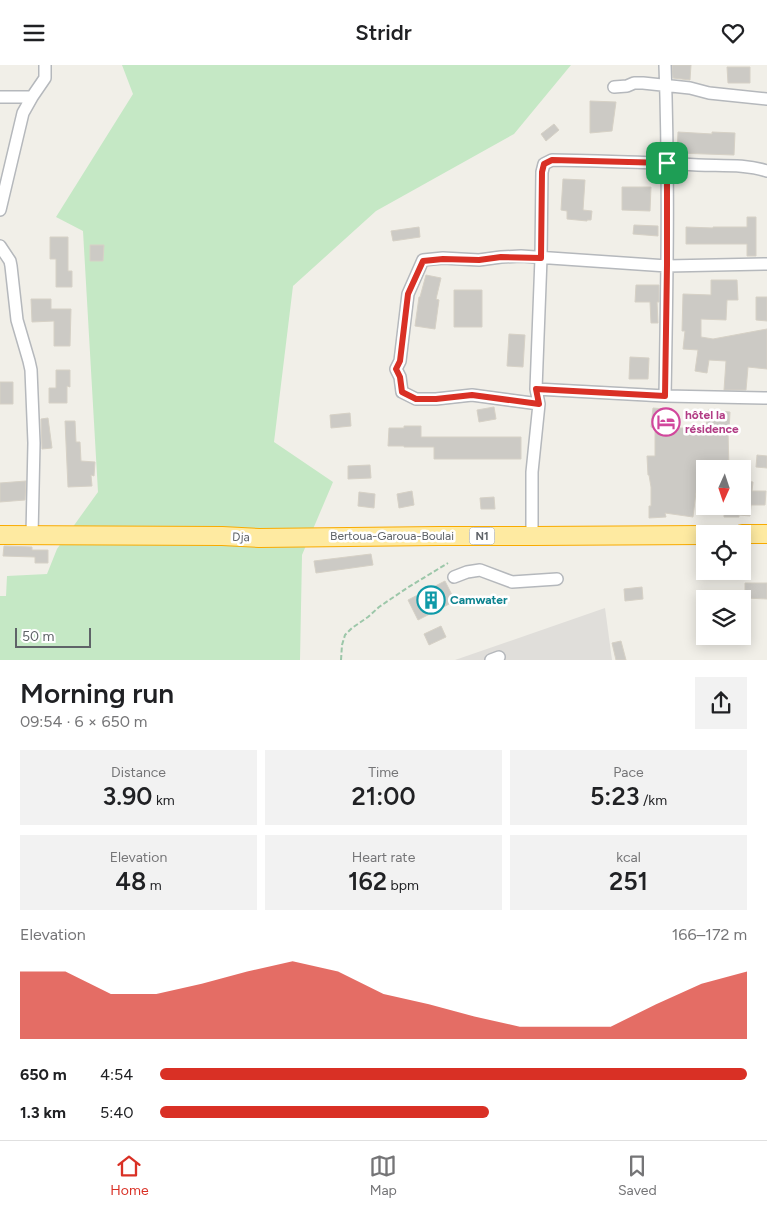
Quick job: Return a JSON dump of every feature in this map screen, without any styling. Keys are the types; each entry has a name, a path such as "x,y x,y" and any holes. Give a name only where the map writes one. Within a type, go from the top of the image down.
{"highway":[{"path":"751,534 767,534"},
{"name":"N1","path":"0,535 32,535"},
{"name":"Dja","path":"32,535 222,536 259,538"},
{"name":"Bertoua-Garoua-Boulai","path":"259,538 696,535"}],"street":[{"path":"0,210 23,113 45,78 45,65"},
{"path":"665,65 667,163 665,396"},
{"path":"614,87 627,86 634,83 666,85 710,93 767,99"},
{"path":"0,97 32,97"},
{"path":"532,537 532,472 539,404 536,389 542,172 544,164 552,160 667,163 740,167 767,171"},
{"path":"0,245 12,267 17,320 31,370 34,443 32,535"},
{"path":"539,404 472,395 416,399 402,392 400,377 396,369 400,361 408,294 423,261 443,259 479,260 501,257 667,265 767,264"},
{"path":"536,389 665,396 767,397"},
{"path":"454,577 480,570 512,582 558,579"}],"path":[{"path":"341,660 345,635 352,628 407,588 448,563"}],"shaded area":[{"path":"605,608 612,660 455,660"}],"green space":[{"path":"122,65 571,65 514,134 376,211 293,286 274,442 333,482 302,555 300,660 0,660 0,596 6,596 7,576 47,574 57,549 98,492 83,231 56,217 133,94"}],"building":[{"path":"672,65 691,65 690,80 673,78"},
{"path":"727,67 750,67 750,83 728,83"},
{"path":"590,101 616,102 612,131 590,133"},
{"path":"554,124 559,130 546,141 541,134"},
{"path":"678,132 735,133 734,155 677,153"},
{"path":"563,179 585,180 583,210 592,211 591,220 567,219 567,211 561,210"},
{"path":"622,187 651,187 650,211 622,210"},
{"path":"747,217 756,217 756,256 747,256 747,244 686,244 686,227 747,227"},
{"path":"634,225 658,226 658,236 633,234"},
{"path":"419,227 420,237 393,241 391,231"},
{"path":"50,237 68,237 68,271 72,271 72,287 56,287 56,259 50,259"},
{"path":"90,245 104,245 103,261 90,261"},
{"path":"426,275 441,278 436,299 439,300 435,329 415,326 419,297"},
{"path":"711,280 737,280 738,300 727,300 726,320 701,319 701,337 713,339 767,329 767,369 748,367 746,390 724,390 726,361 709,360 707,373 695,371 698,350 683,349 685,331 682,331 683,294 711,295"},
{"path":"636,285 659,285 659,302 657,302 658,323 651,323 650,302 635,302"},
{"path":"454,290 482,290 482,327 454,327"},
{"path":"756,297 767,297 767,321 756,320"},
{"path":"31,299 51,299 51,309 71,309 70,346 54,346 54,321 32,322"},
{"path":"509,334 525,335 523,367 507,366"},
{"path":"630,357 649,358 648,379 629,379"},
{"path":"56,370 70,370 70,387 67,386 67,403 49,403 49,388 56,388"},
{"path":"0,382 13,382 13,404 0,404"},
{"path":"494,407 496,419 479,422 477,410"},
{"path":"653,408 664,409 662,428 706,428 708,410 730,412 728,431 729,460 696,460 696,492 693,517 665,513 666,517 649,518 651,487 647,456 655,456 655,428 651,427"},
{"path":"350,413 351,426 331,428 330,415"},
{"path":"48,418 52,448 42,449 41,419"},
{"path":"65,421 75,421 76,442 80,442 81,461 95,462 94,476 91,475 92,486 68,487"},
{"path":"404,426 421,426 421,437 521,437 521,459 434,459 434,447 388,446 389,428 404,428"},
{"path":"757,455 767,456 767,468 756,467"},
{"path":"370,465 371,478 348,479 348,466"},
{"path":"26,481 25,500 0,502 0,483"},
{"path":"751,482 753,482 752,491 766,491 765,505 751,505"},
{"path":"412,491 414,505 399,508 397,494"},
{"path":"359,492 375,494 374,508 358,506"},
{"path":"494,497 495,509 481,509 480,498"},
{"path":"724,515 739,515 739,517 724,517"},
{"path":"4,546 32,547 32,550 48,550 48,563 35,563 35,557 3,556"},
{"path":"371,554 373,565 316,573 314,561"},
{"name":"Camwater","path":"445,581 455,601 418,620 408,600"},
{"path":"745,583 767,583 767,599 751,598 751,590 745,590"},
{"path":"642,587 643,599 625,601 624,589"},
{"path":"441,626 446,637 429,645 424,634"},
{"path":"621,641 626,660 616,660 612,643"}],"place":[{"name":"hôtel la résidence","path":"666,422"},
{"name":"Camwater","path":"431,600"}],"route":[{"path":"552,160 667,163 665,396 536,389 539,404 472,395 416,399 402,392 400,377 396,369 400,361 408,294 423,261 443,259 479,260 521,256 541,258 542,172 544,164 552,160"}]}
